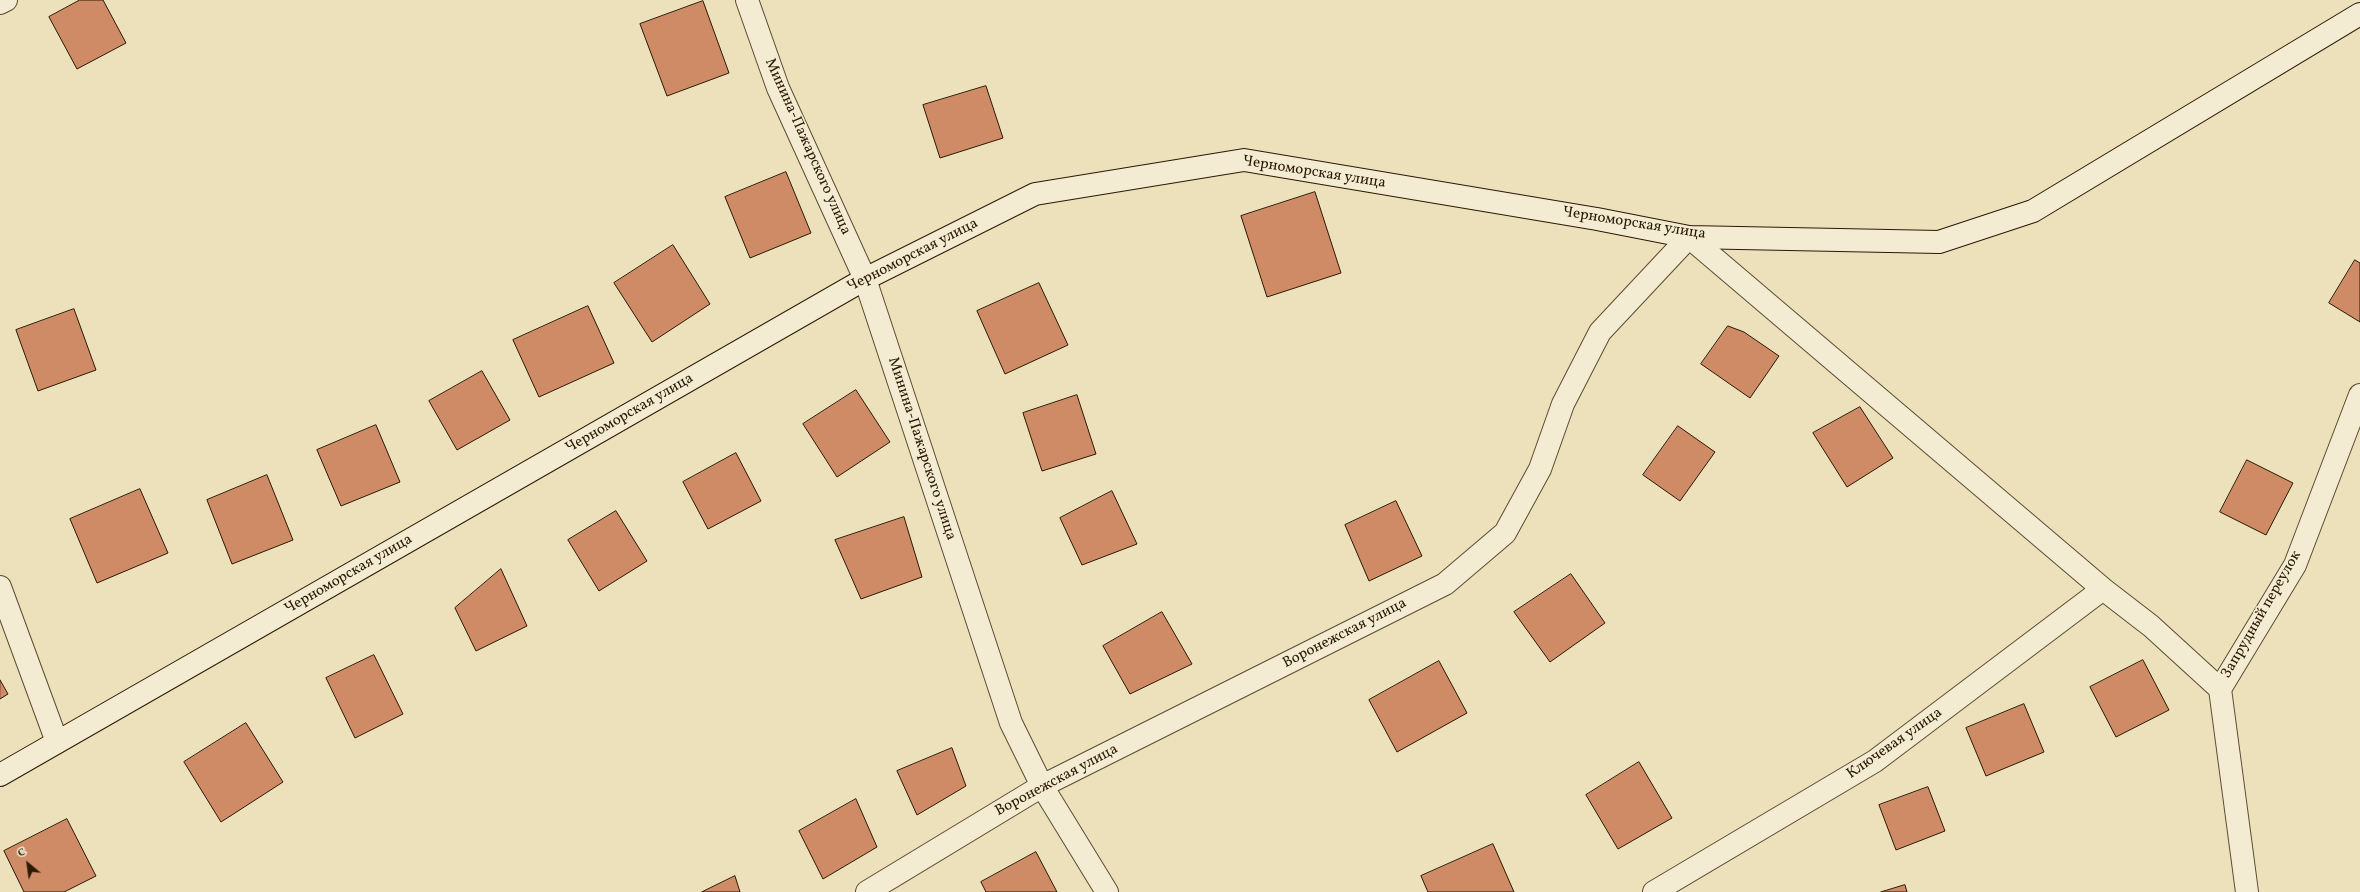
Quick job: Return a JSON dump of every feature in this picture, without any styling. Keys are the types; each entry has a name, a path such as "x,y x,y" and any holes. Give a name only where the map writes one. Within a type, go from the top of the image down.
{"street":[{"path":"0,3 6,0"},
{"name":"Минина-Пажарского улица","path":"747,0 778,88 865,279 1011,723 1042,786 1107,892"},
{"name":"Черноморская улица","path":"0,775 865,279 1035,194 1244,160 1597,219 1689,237 1939,242 2033,211 2360,14"},
{"path":"1689,237 2103,589 2151,626 2220,689"},
{"name":"Воронежская улица","path":"867,892 1042,786 1445,584 1506,533 1540,469 1563,404 1600,332 1689,237"},
{"name":"Запрудный переулок","path":"2247,892 2220,689 2295,565 2360,395"},
{"path":"0,587 57,742"},
{"name":"Ключевая улица","path":"1654,892 1875,761 2103,589"}],"building":[{"path":"80,0 103,0 126,43 77,69 49,17"},
{"path":"703,1 729,73 667,96 640,24"},
{"path":"986,86 1003,138 940,158 923,105"},
{"path":"786,172 811,233 750,258 725,197"},
{"path":"1315,192 1341,273 1267,297 1241,216"},
{"path":"673,245 710,304 652,342 614,283"},
{"path":"2355,260 2360,263 2360,322 2329,303"},
{"path":"1039,283 1068,345 1005,374 977,311"},
{"path":"588,306 614,363 539,397 513,340"},
{"path":"74,309 96,370 38,391 16,330"},
{"path":"1728,326 1744,332 1779,356 1750,398 1701,364"},
{"path":"482,371 510,420 457,450 429,401"},
{"path":"856,390 890,442 837,477 803,424"},
{"path":"1077,395 1096,454 1042,471 1023,413"},
{"path":"1860,407 1893,458 1847,487 1813,433"},
{"path":"376,425 400,482 341,506 317,450"},
{"path":"1678,426 1715,452 1680,501 1643,475"},
{"path":"736,453 761,501 708,529 683,482"},
{"path":"2247,460 2293,483 2266,535 2220,512"},
{"path":"267,475 293,540 232,564 207,500"},
{"path":"140,489 168,553 97,583 70,519"},
{"path":"1112,491 1137,544 1082,565 1060,518"},
{"path":"1396,501 1422,556 1369,581 1345,525"},
{"path":"616,511 647,561 599,591 568,540"},
{"path":"904,517 922,577 861,599 835,540"},
{"path":"501,569 527,626 476,651 455,608"},
{"path":"1571,574 1605,623 1550,662 1514,612"},
{"path":"1162,612 1192,664 1130,694 1103,646"},
{"path":"374,655 403,714 355,738 326,678"},
{"path":"2143,660 2169,710 2116,737 2090,687"},
{"path":"1439,661 1467,713 1397,752 1369,700"},
{"path":"0,680 8,694 0,699"},
{"path":"2024,704 2044,752 1986,776 1966,728"},
{"path":"246,723 283,782 221,822 184,762"},
{"path":"952,748 966,786 917,815 897,771"},
{"path":"1639,762 1672,818 1618,849 1586,795"},
{"path":"1928,787 1945,831 1896,850 1879,805"},
{"path":"856,799 877,847 823,879 799,831"},
{"path":"67,819 96,876 64,892 24,892 4,851"},
{"path":"1493,844 1514,892 1428,892 1421,876"},
{"path":"1036,852 1057,892 986,892 981,882"},
{"path":"735,876 740,892 702,892"},
{"path":"1905,885 1907,892 1881,892"}]}
